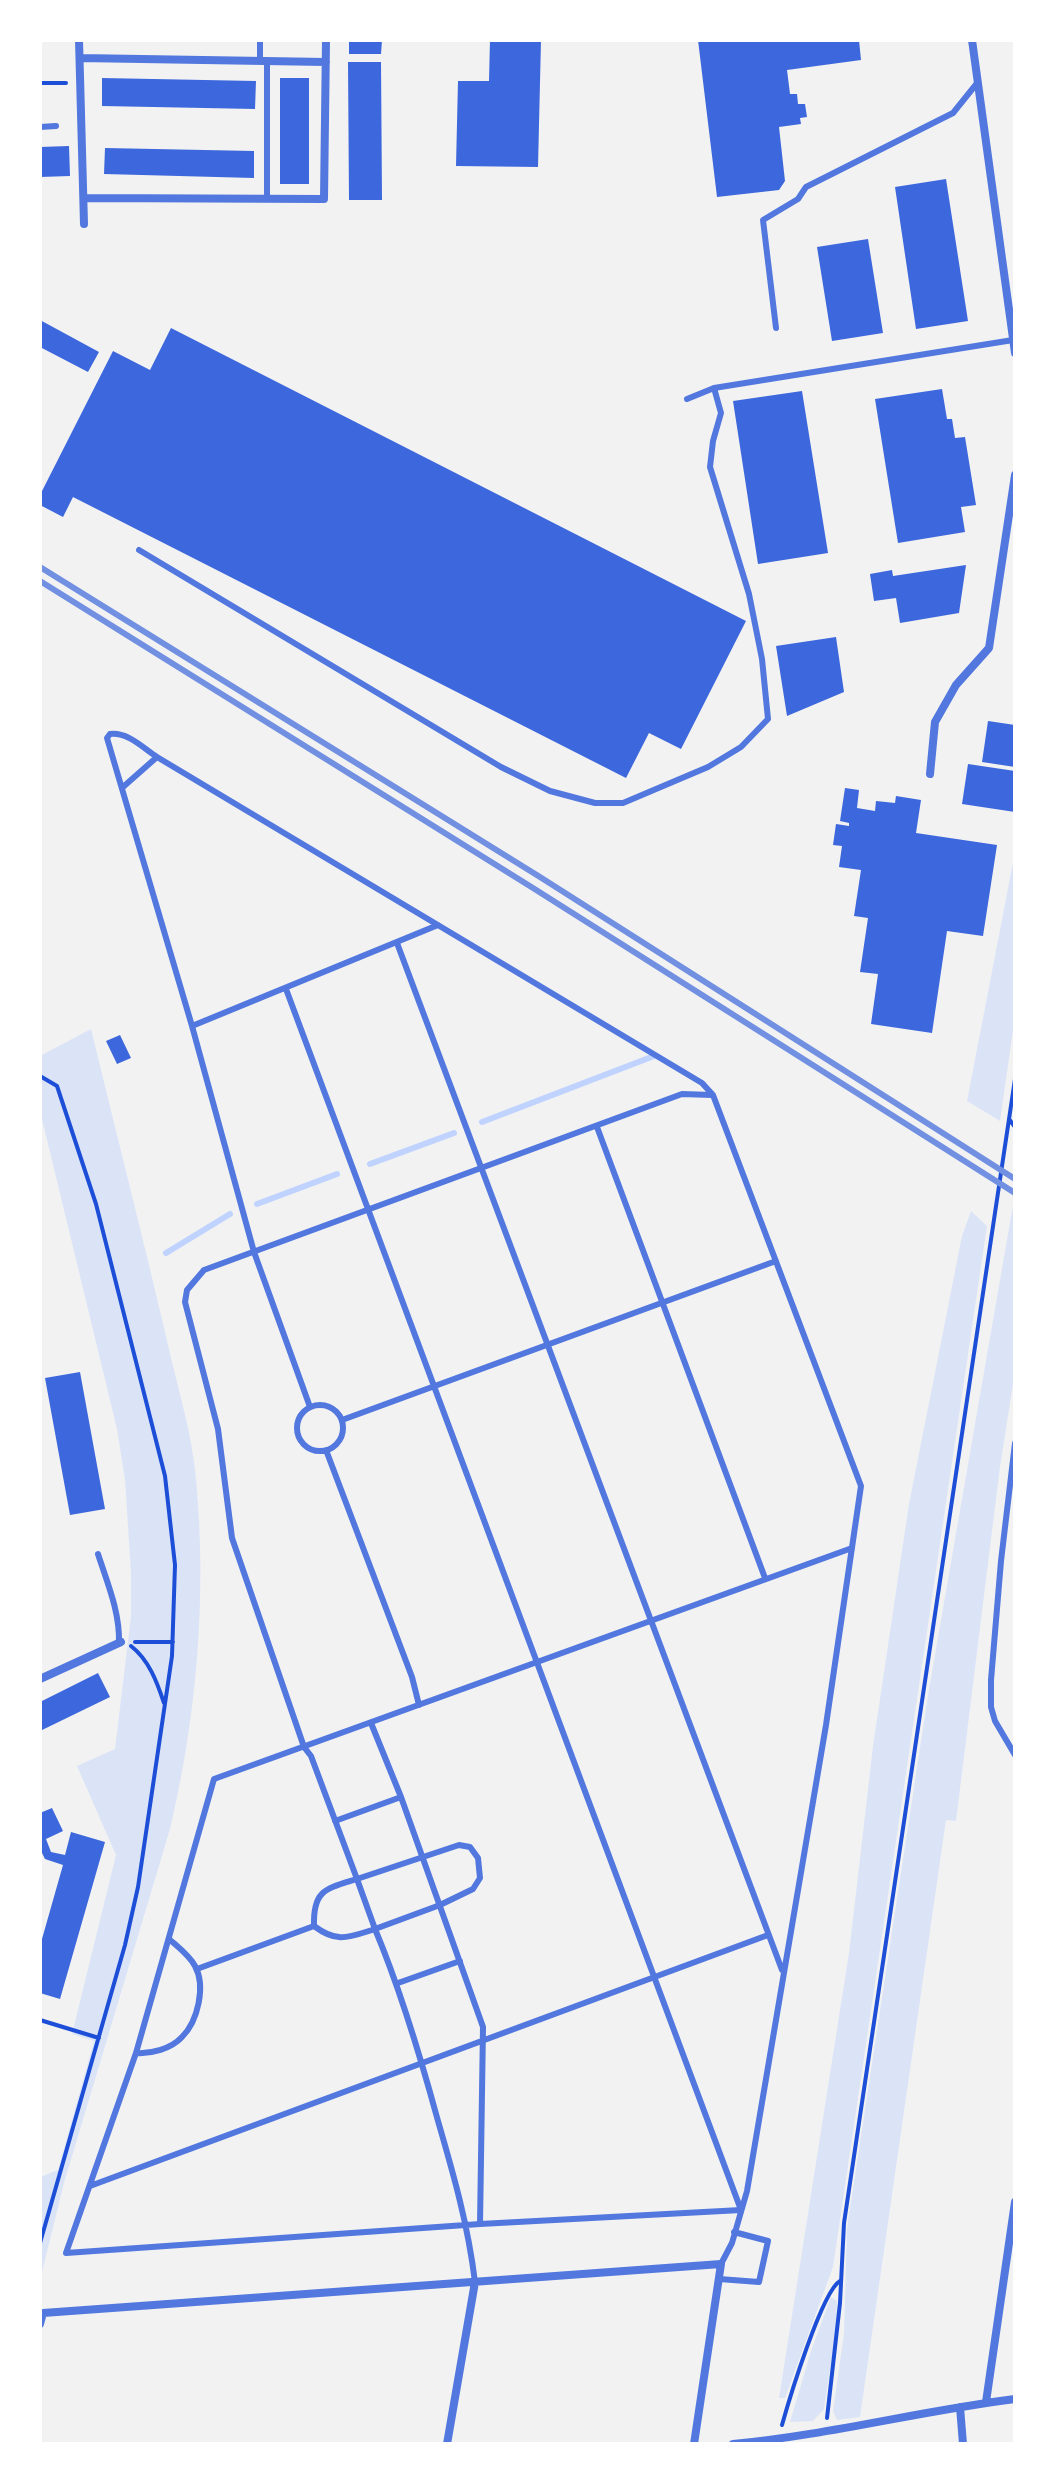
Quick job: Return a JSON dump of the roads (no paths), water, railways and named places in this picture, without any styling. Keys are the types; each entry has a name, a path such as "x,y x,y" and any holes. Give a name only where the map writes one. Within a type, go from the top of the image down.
{"street":[{"path":"79,40 84,224"},
{"path":"85,198 324,199 326,40"},
{"path":"972,40 1015,353"},
{"path":"80,58 326,62"},
{"path":"930,774 935,722 956,685 989,648 1015,475"},
{"path":"40,1679 122,1642"},
{"path":"986,2402 1015,2202"},
{"path":"40,2324 43,2313 721,2264 694,2444"},
{"path":"447,2444 475,2282"},
{"path":"733,2444 860,2427 1015,2399"},
{"path":"960,2407 963,2444"}],"lane":[{"path":"260,40 267,198"},
{"path":"776,328 763,220 798,199 806,187 953,113 978,82"},
{"path":"40,127 56,126"},
{"path":"687,399 714,388 1013,340"},
{"path":"139,550 501,767 550,791 595,803 623,803 708,767 741,747 768,719 762,659 749,594 710,467 721,413 714,388"},
{"path":"310,1407 254,1252 192,1026 107,738 110,734 128,737 702,1083 713,1095 861,1486 826,1725 747,2191 732,2243 721,2264"},
{"path":"123,787 157,757"},
{"path":"192,1026 438,925"},
{"path":"397,943 783,1973"},
{"path":"286,989 741,2210"},
{"path":"475,2282 468,2226 398,1983 311,1756 304,1747 232,1538 218,1429 185,1302 187,1290 204,1270 682,1094 713,1095"},
{"path":"597,1127 765,1578"},
{"path":"342,1420 776,1261"},
{"path":"310,1407 332,1408 342,1420 339,1441 326,1450 311,1449 300,1439 297,1424 310,1407"},
{"path":"1015,1443 1001,1561 991,1707 995,1721 1015,1755"},
{"path":"326,1450 412,1677 419,1705"},
{"path":"741,2210 480,2224 66,2253 136,2053 214,1779 852,1548"},
{"path":"98,1554 122,1642"},
{"path":"371,1723 401,1797 483,2027 480,2224"},
{"path":"335,1821 401,1797"},
{"path":"448,1846 470,1847 478,1858 480,1878 473,1889 440,1905 346,1938 329,1937 314,1926 315,1902 321,1893 448,1846"},
{"path":"197,1969 314,1926"},
{"path":"90,2186 768,1935"},
{"path":"136,2053 148,2054 168,2047 183,2037 201,1995 197,1969 169,1939"},
{"path":"398,1983 460,1961"},
{"path":"719,2279 759,2282 768,2241 734,2232"}],"waterway":[{"path":"482,1122 654,1056"},
{"path":"370,1164 454,1133"},
{"path":"257,1204 337,1174"},
{"path":"166,1253 230,1214"}],"railway":[{"path":"40,567 540,877 1015,1179"},
{"path":"40,581 1015,1193"}]}
